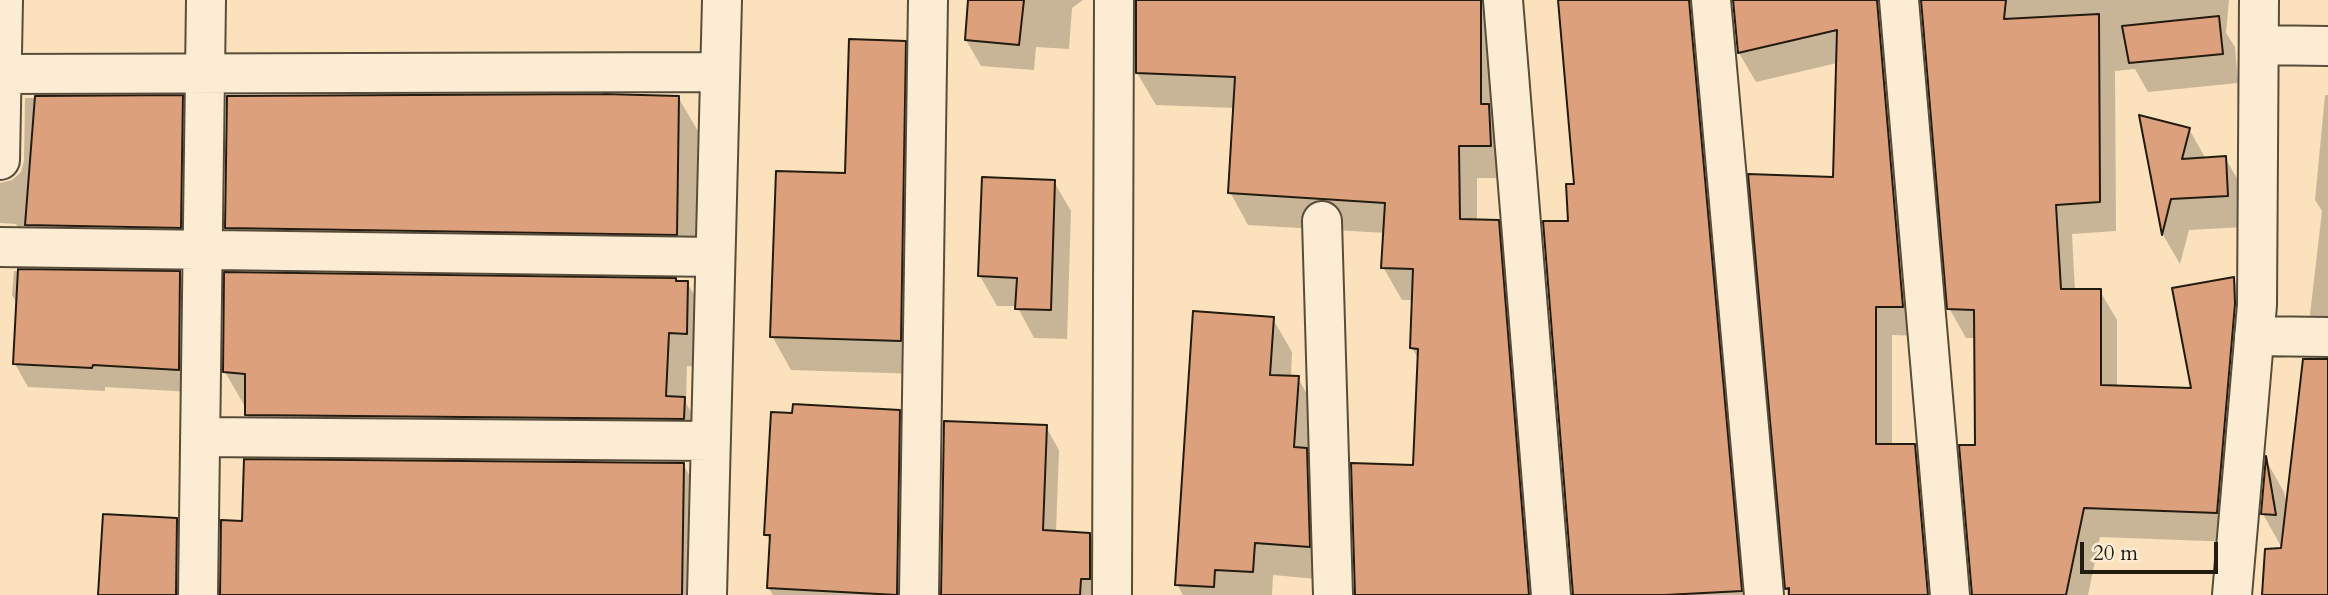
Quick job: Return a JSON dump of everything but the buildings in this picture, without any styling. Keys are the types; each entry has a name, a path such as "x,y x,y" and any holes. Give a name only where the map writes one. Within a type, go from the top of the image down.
{"street":[{"path":"0,160 3,0"},
{"path":"198,595 206,0"},
{"path":"707,595 722,0"},
{"path":"919,595 928,0"},
{"path":"1112,595 1114,0"},
{"path":"1503,0 1551,595"},
{"path":"1711,0 1764,595"},
{"path":"1899,0 1950,595"},
{"path":"2232,595 2258,305 2259,0"},
{"path":"2259,45 2328,46"},
{"path":"1,74 720,72"},
{"path":"1322,221 1333,595"},
{"path":"0,247 715,257"},
{"path":"2255,336 2328,337"},
{"path":"200,438 711,441"}]}
